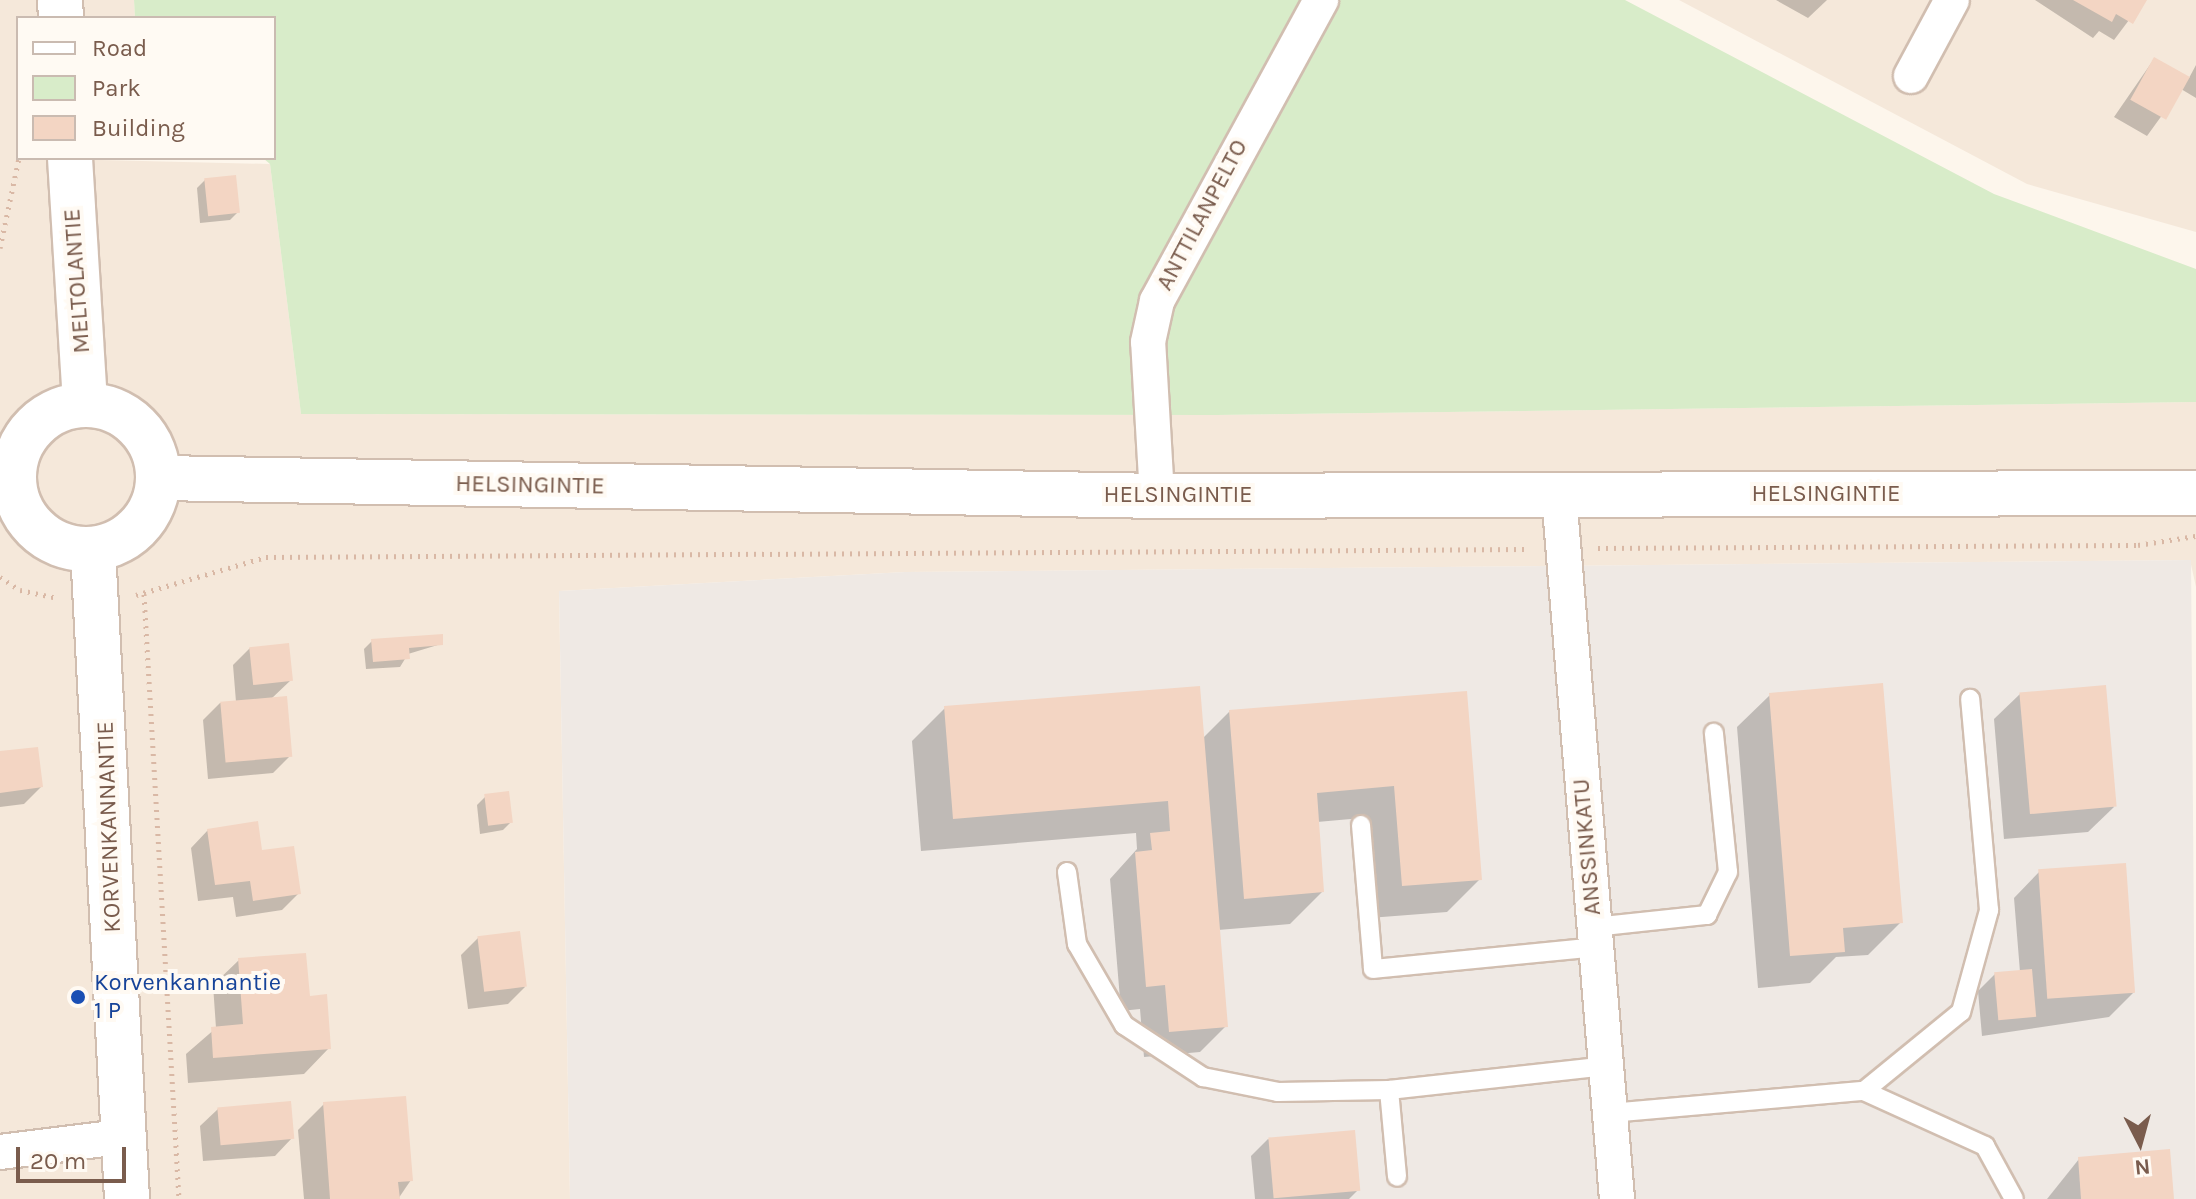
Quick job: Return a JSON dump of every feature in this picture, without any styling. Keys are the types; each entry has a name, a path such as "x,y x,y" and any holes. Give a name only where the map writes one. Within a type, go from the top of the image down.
{"main road":[{"name":"MELTOLANTIE","path":"70,160 85,404"},
{"path":"85,404 114,409 138,426 154,450 160,478 140,527 93,550 63,547 37,532 19,507 6,477 34,426 57,410 85,404"},
{"name":"HELSINGINTIE","path":"160,478 1157,496 2196,493"},
{"name":"KORVENKANNANTIE","path":"93,550 100,596 121,1137 127,1199"}],"street":[{"name":"ANTTILANPELTO","path":"1157,496 1148,342 1157,301 1321,0"},
{"path":"1911,76 1952,0"},
{"name":"ANSSINKATU","path":"1559,495 1561,549 1617,1199"},
{"path":"0,1152 121,1137"}],"lane":[{"path":"1864,1091 1961,1012 1989,910 1970,699"},
{"path":"1361,825 1373,969 1595,937 1707,915 1728,872 1714,733"},
{"path":"1067,872 1077,944 1124,1025 1203,1077 1278,1092 1389,1090 1606,1066"},
{"path":"1389,1090 1397,1177"},
{"path":"1610,1113 1864,1091 1985,1146 2014,1199"}],"path":[{"path":"0,248 19,160"},
{"path":"0,577 51,598 144,594 218,566 266,557 2138,545 2196,536"},
{"path":"144,594 179,1199"}],"shaded area":[{"path":"0,0 134,0 135,16 16,16 16,160 270,164 301,414 1216,415 2196,402 2196,587 2190,560 905,572 559,591 570,1199 0,1199"},
{"path":"1679,0 2196,0 2196,232 2027,184"},
{"path":"2191,560 2196,1199 570,1199 559,591 905,572"}],"green space":[{"path":"134,0 1625,0 1994,194 2196,269 2196,402 1216,415 301,414 270,164 265,160 276,160 276,16 135,16"}],"building":[{"path":"2073,0 2147,0 2133,24 2116,14 2112,22"},
{"path":"2154,57 2190,77 2166,120 2130,100"},
{"path":"236,175 240,213 208,216 204,178"},
{"path":"443,634 443,645 409,648 410,659 373,662 371,639"},
{"path":"289,643 293,681 253,685 249,647"},
{"path":"1883,683 1903,923 1843,928 1845,952 1790,956 1769,693"},
{"path":"2106,685 2117,807 2030,814 2019,693"},
{"path":"1200,686 1228,1027 1169,1032 1165,985 1146,987 1135,852 1152,850 1150,833 1170,831 1168,801 953,819 944,706"},
{"path":"1467,691 1482,880 1402,886 1394,786 1317,793 1324,892 1244,899 1229,710"},
{"path":"287,696 292,757 226,763 220,702"},
{"path":"38,747 43,787 0,793 0,751"},
{"path":"509,791 513,823 488,826 484,794"},
{"path":"258,821 262,850 294,846 301,894 253,901 250,881 215,885 207,829"},
{"path":"2126,863 2135,993 2047,999 2038,869"},
{"path":"520,931 527,987 484,992 477,936"},
{"path":"306,953 310,996 327,994 331,1049 213,1058 211,1027 243,1024 238,958"},
{"path":"2032,969 2036,1017 1998,1020 1994,972"},
{"path":"406,1096 413,1181 398,1182 400,1199 330,1199 323,1102"},
{"path":"291,1101 294,1139 221,1145 217,1107"},
{"path":"1355,1130 1360,1191 1274,1198 1268,1138"},
{"path":"2170,1149 2174,1199 2081,1199 2078,1157"}],"place":[{"name":"Korvenkannantie 1 P","path":"78,997"}]}
